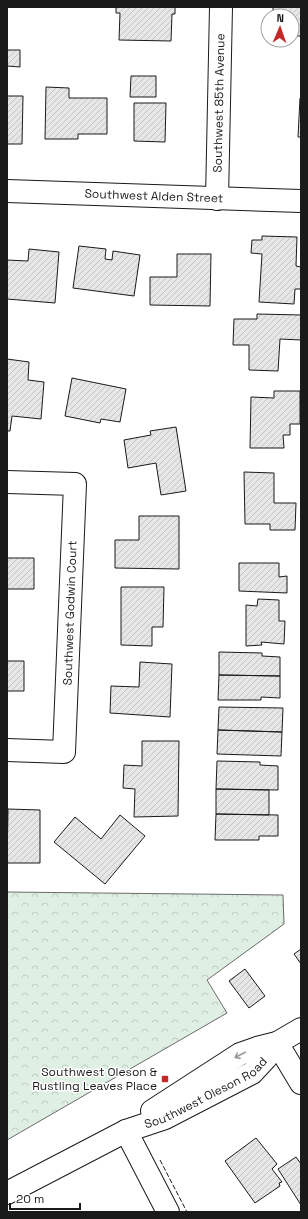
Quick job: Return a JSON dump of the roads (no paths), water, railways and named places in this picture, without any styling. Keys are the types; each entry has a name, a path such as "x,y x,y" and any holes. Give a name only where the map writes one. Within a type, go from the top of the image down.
{"street":[{"name":"Southwest 85th Avenue","path":"217,199 221,7"},
{"name":"Southwest Alden Street","path":"7,191 301,201"},
{"name":"Southwest Godwin Court","path":"7,482 75,484 64,752 7,750"},
{"name":"Southwest Oleson Road","path":"7,1193 126,1131 165,1118 252,1073 277,1043 301,1029"},
{"path":"277,1043 301,1083"},
{"path":"126,1131 168,1212"}],"place":[{"name":"Southwest Oleson & Rustling Leaves Place","path":"165,1079"}]}
